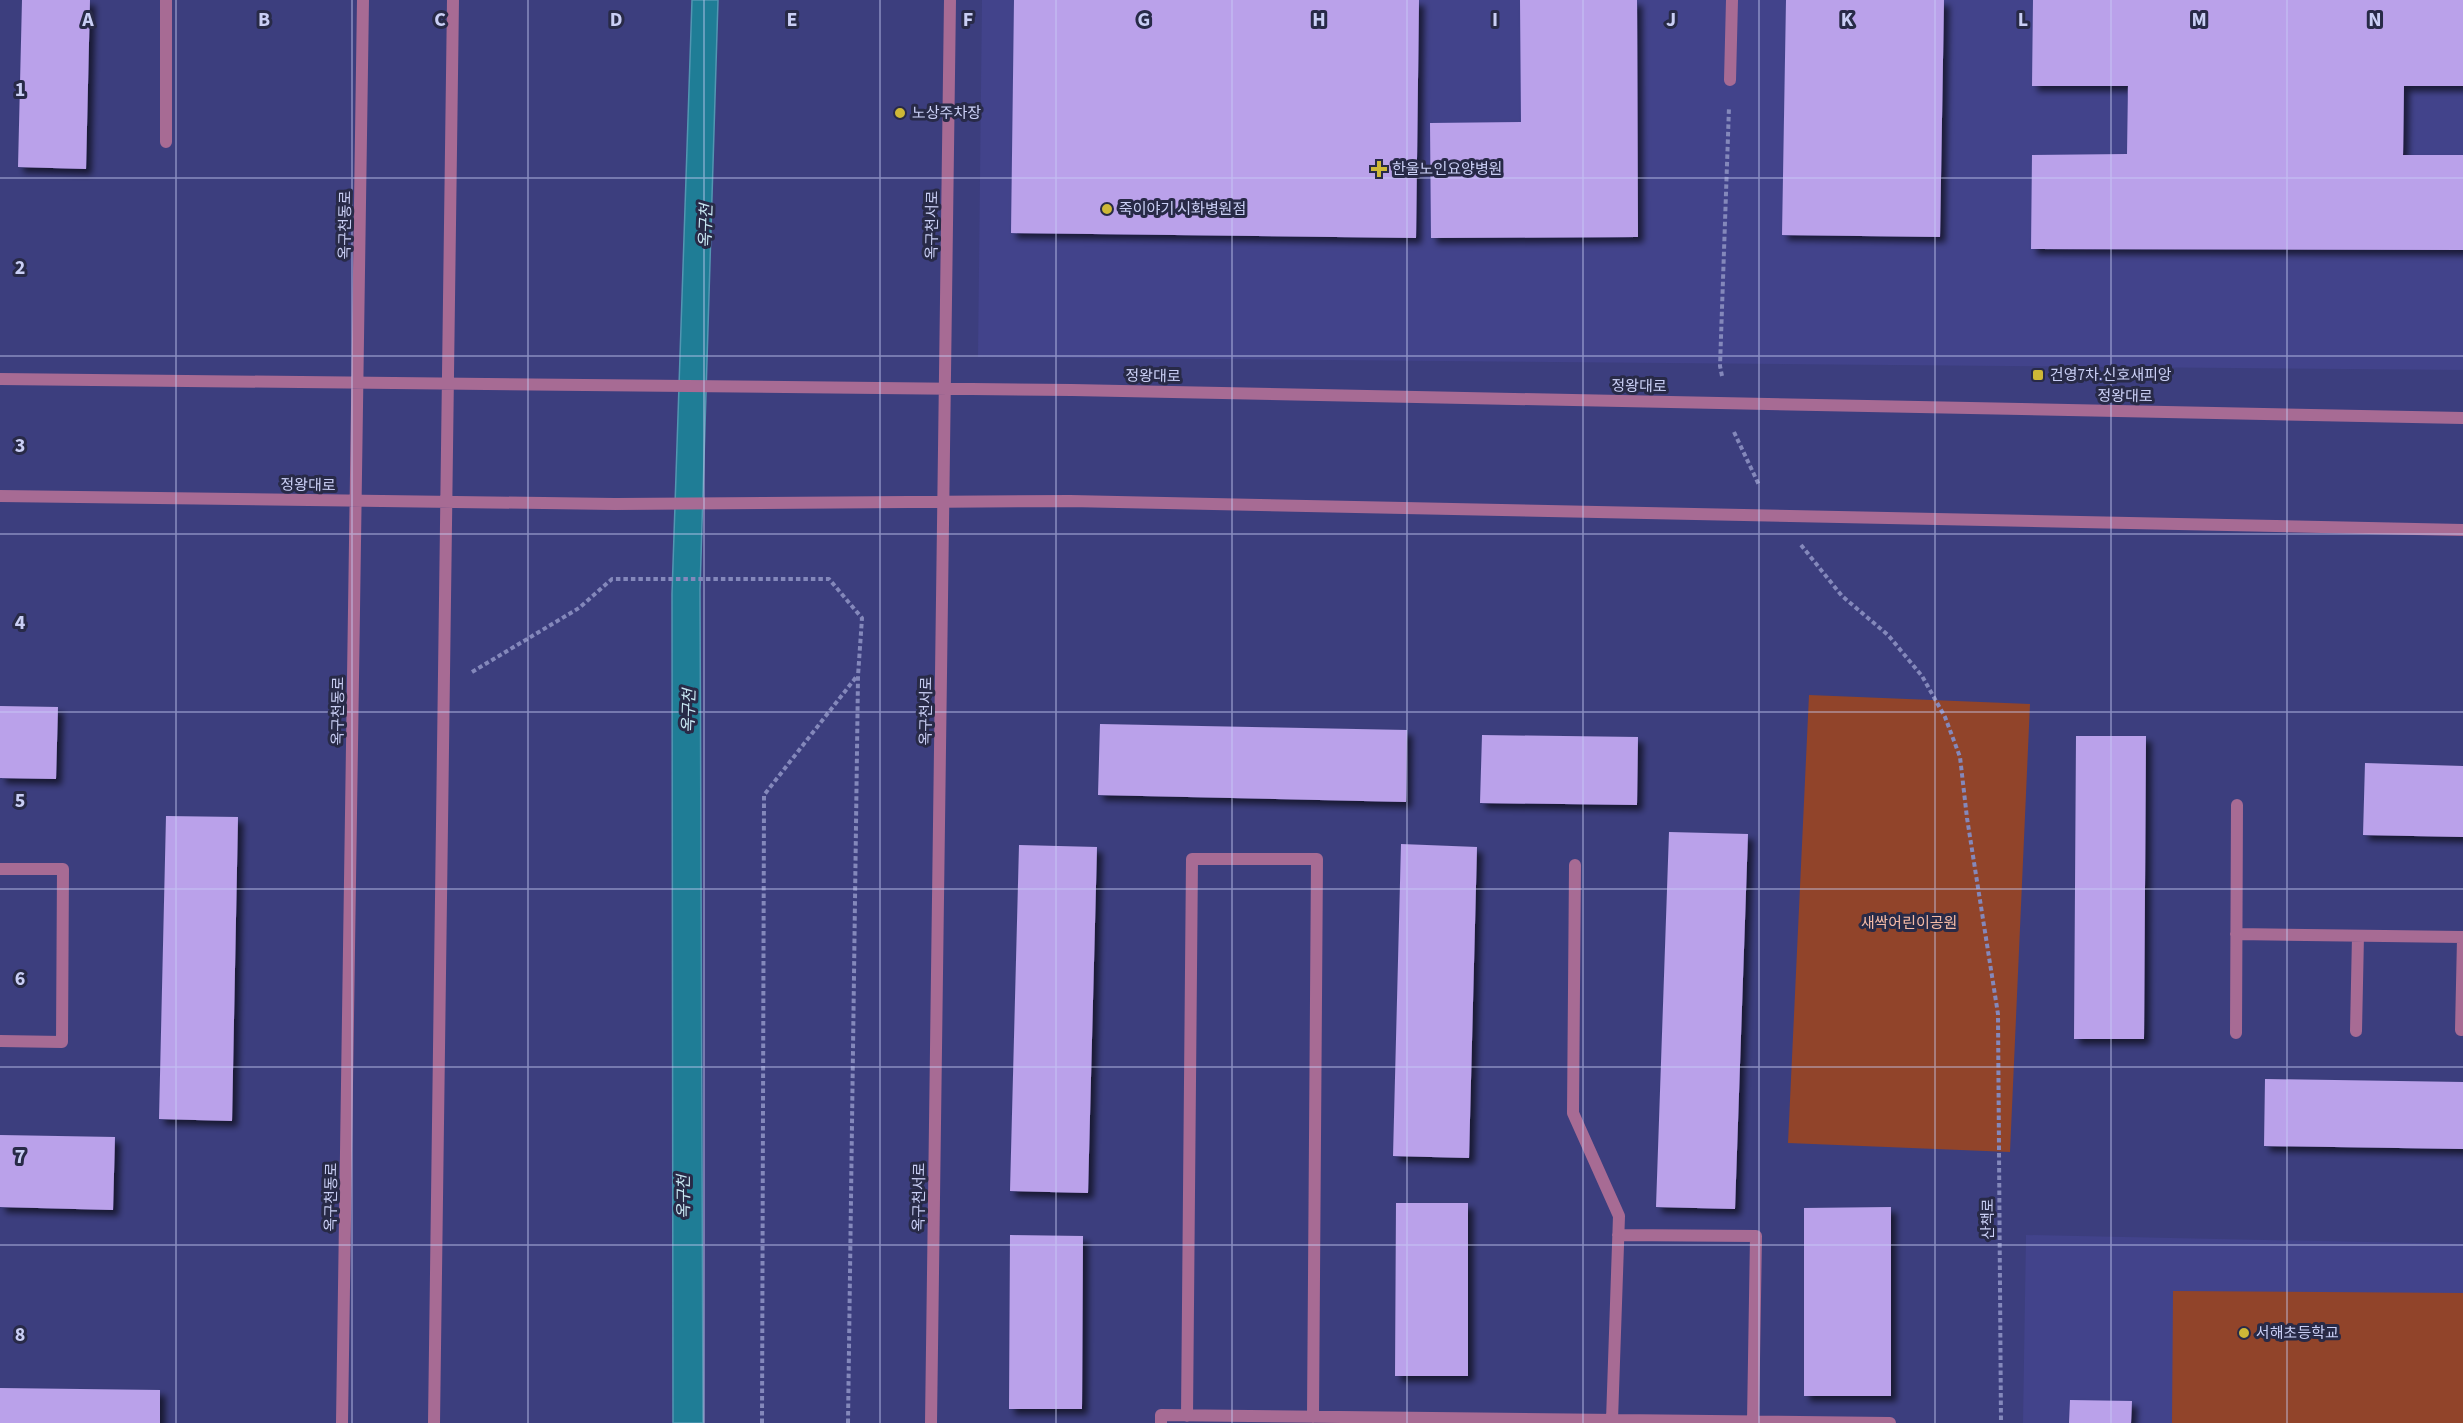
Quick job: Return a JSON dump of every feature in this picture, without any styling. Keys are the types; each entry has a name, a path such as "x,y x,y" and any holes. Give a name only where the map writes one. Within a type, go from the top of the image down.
{"street":[{"path":"166,0 166,141"},
{"name":"옥구천동로","path":"342,1423 363,0"},
{"path":"434,1423 453,0"},
{"name":"옥구천서로","path":"931,1423 950,0"},
{"path":"1730,80 1732,0"},
{"path":"0,379 448,384"},
{"name":"정왕대로","path":"448,384 945,389 2463,418"},
{"name":"정왕대로","path":"0,496 615,504 944,503"},
{"path":"944,503 1082,501 2463,530"},
{"path":"2236,1033 2237,805"},
{"path":"1188,1416 1192,859 1317,859 1313,1417"},
{"path":"1575,865 1573,1113 1618,1216 1612,1420"},
{"path":"0,869 63,869 63,880 62,1042 0,1041"},
{"path":"2236,934 2463,938 2461,1030"},
{"path":"2356,1031 2358,936"},
{"path":"1618,1235 1756,1236 1753,1421"},
{"path":"1161,1423 1161,1415 1474,1421 1890,1423"}],"path":[{"path":"1724,387 1720,366 1730,80"},
{"path":"1732,428 1761,490"},
{"name":"산책로","path":"1798,542 1842,596 1888,635 1922,676 1945,717 1960,756 1967,818 1998,1014 2001,1423"},
{"path":"444,689 579,608 612,579 829,579 862,618 858,676 848,1423"},
{"path":"762,1423 764,795 858,676"}],"shaded area":[{"path":"982,0 2463,0 2463,370 978,357"},
{"name":"서해초등학교","path":"2026,1235 2463,1244 2463,1423 2023,1423"}],"green space":[{"name":"새싹어린이공원","path":"1809,695 2030,704 2010,1152 1788,1143"},
{"path":"2173,1291 2463,1293 2463,1423 2172,1423"}],"water":[{"name":"옥구천","path":"692,0 718,0 700,590 703,1423 673,1423 672,594"}],"building":[{"path":"22,0 90,0 86,169 18,167"},
{"path":"1014,0 1419,0 1416,238 1011,233"},
{"path":"1520,0 1637,0 1638,237 1431,238 1430,123 1521,122"},
{"path":"1786,0 1944,0 1940,237 1782,235"},
{"path":"2033,0 2463,0 2463,86 2404,86 2403,155 2463,155 2463,250 2031,249 2032,155 2127,154 2128,86 2032,86"},
{"path":"0,706 58,707 56,779 0,778"},
{"path":"1100,724 1407,730 1406,802 1098,795"},
{"path":"1482,735 1638,737 1637,805 1480,803"},
{"path":"2076,736 2146,736 2144,1039 2074,1039"},
{"path":"2365,763 2463,766 2463,837 2363,835"},
{"path":"166,816 238,817 232,1121 159,1119"},
{"path":"1669,832 1748,834 1735,1209 1656,1207"},
{"path":"1401,844 1477,847 1469,1158 1393,1156"},
{"path":"1019,845 1097,847 1088,1193 1010,1191"},
{"path":"2265,1079 2463,1082 2463,1149 2264,1146"},
{"path":"0,1135 115,1137 113,1210 0,1207"},
{"path":"1396,1203 1468,1203 1468,1376 1395,1376"},
{"path":"1891,1207 1891,1396 1804,1396 1804,1208"},
{"path":"1010,1235 1083,1236 1082,1409 1009,1409"},
{"path":"0,1388 160,1390 160,1423 0,1423"},
{"path":"2070,1400 2132,1401 2131,1423 2069,1423"}],"place":[{"name":"노상주차장","path":"900,113"},
{"name":"한울노인요양병원","path":"1379,169"},
{"name":"죽이야기 시화병원점","path":"1107,209"},
{"name":"건영7차.신호새피앙","path":"2038,375"},
{"name":"서해초등학교","path":"2244,1333"}]}
